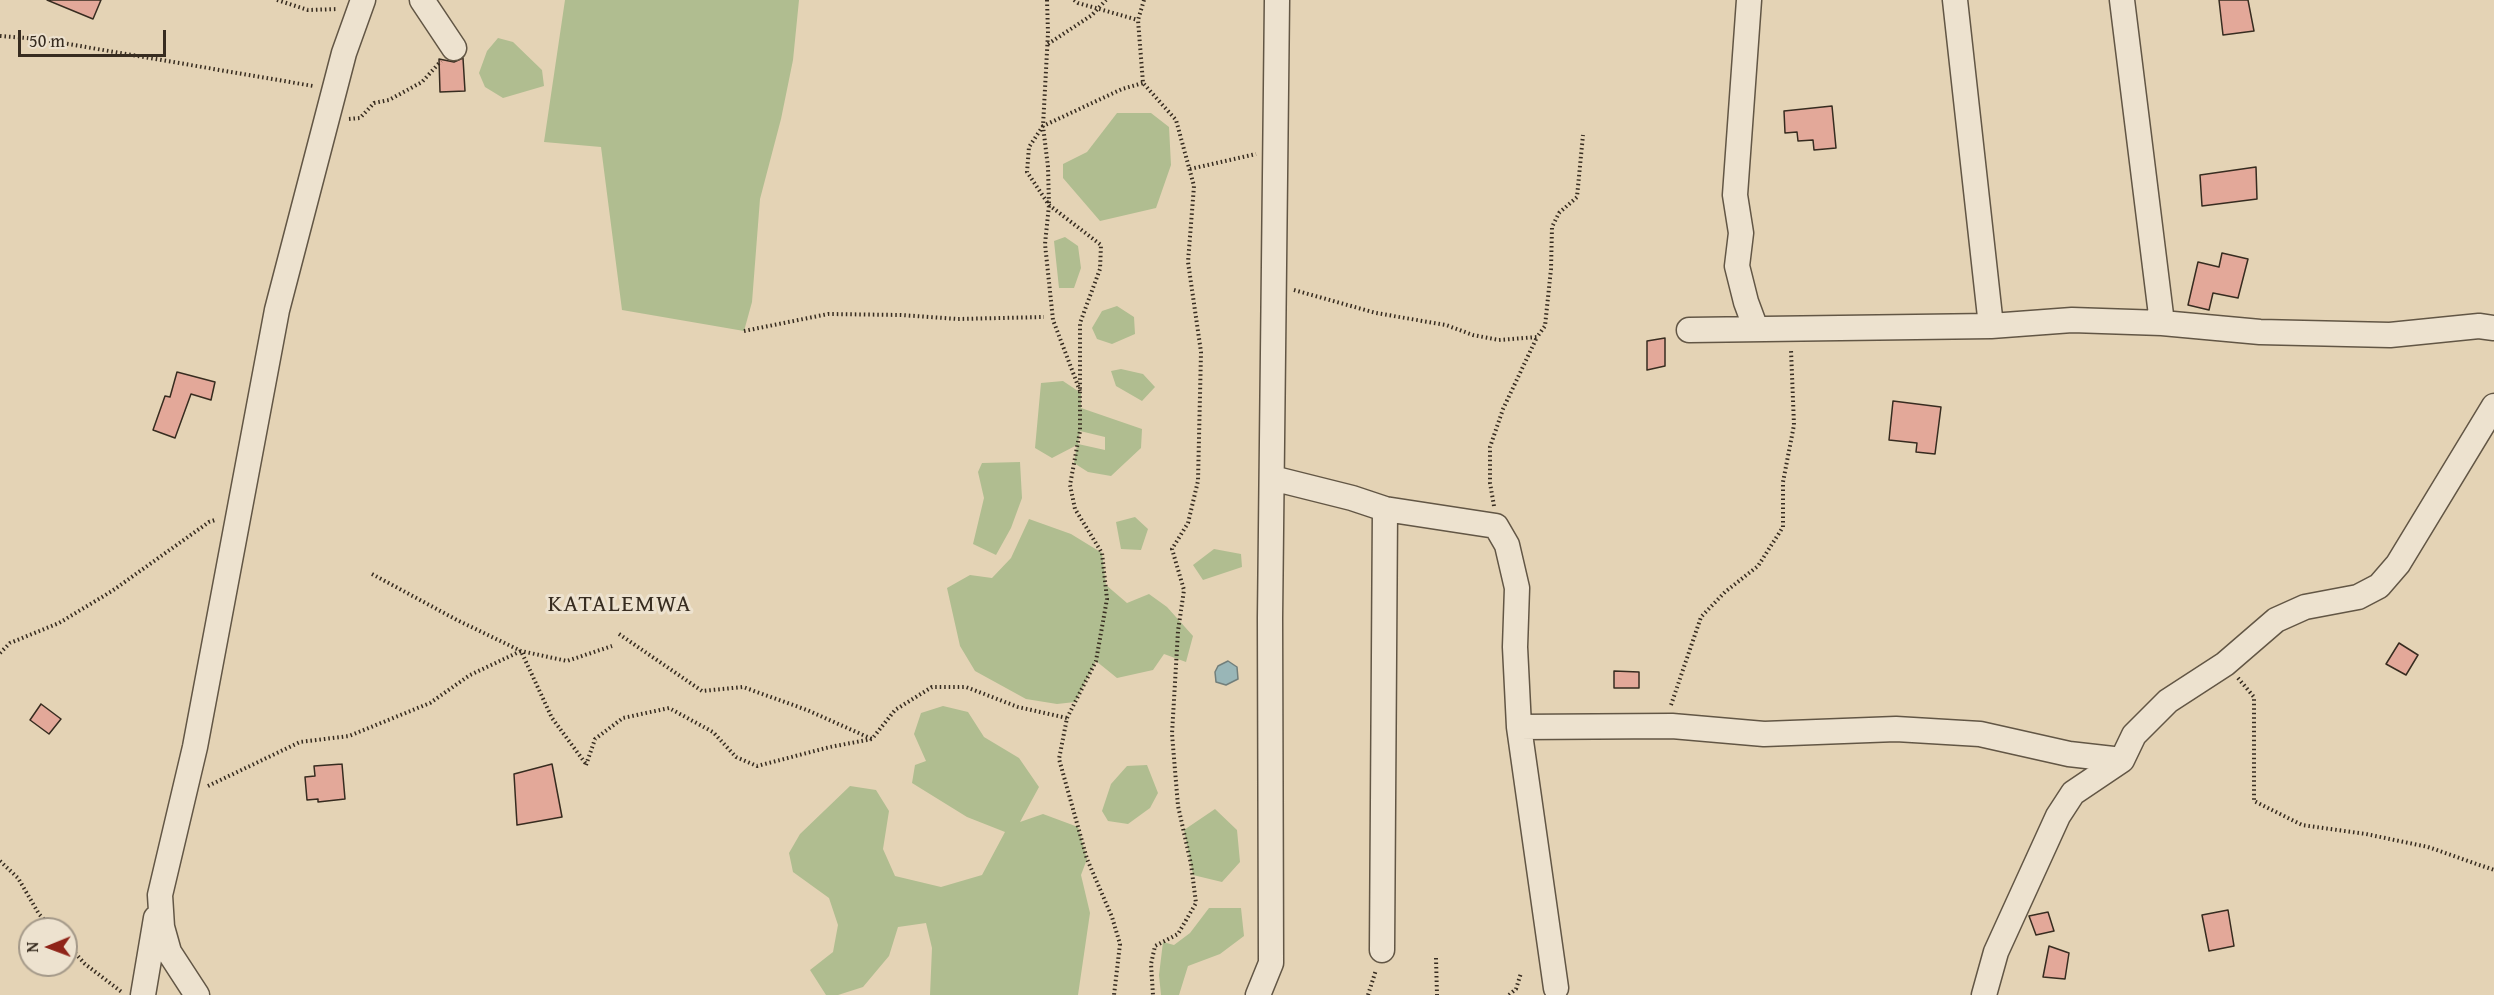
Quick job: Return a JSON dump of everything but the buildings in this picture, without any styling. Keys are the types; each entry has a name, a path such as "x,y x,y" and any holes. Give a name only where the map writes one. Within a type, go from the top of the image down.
{"street":[{"path":"422,0 454,48"},
{"path":"1258,995 1271,963 1270,618 1277,0"},
{"path":"1749,0 1735,195 1741,233 1737,266 1756,329"},
{"path":"1955,0 1991,326"},
{"path":"2122,0 2162,323"},
{"path":"143,995 160,895 199,724 277,310 334,90 361,6"},
{"path":"1689,330 1991,326 2072,320 2162,323 2260,332 2390,335 2479,326 2494,328"},
{"path":"1984,995 1996,951 2058,816 2073,793 2122,760 2134,735 2168,701 2225,664 2276,620 2305,607 2358,597 2379,586 2398,564 2494,406"},
{"path":"1272,478 1352,498 1385,509 1496,526 1508,545 1517,588 1515,647 1519,727 1556,988"},
{"path":"1382,950 1385,509"},
{"path":"1519,727 1664,726 1764,734 1896,729 1980,734 2069,754 2122,760"},
{"path":"160,895 162,927 169,952 197,995"}],"path":[{"path":"277,0 309,10 361,6"},
{"path":"1047,0 1043,126 1048,167 1049,205 1045,244 1053,320 1081,393"},
{"path":"1074,0 1137,20"},
{"path":"1047,45 1099,8 1106,0"},
{"path":"1144,0 1137,20 1143,83 1176,120 1194,186 1188,262 1201,352 1198,481 1188,523 1172,549 1184,590 1178,631 1172,734 1178,806 1191,864 1196,903 1178,934 1155,946 1151,964 1153,995"},
{"path":"0,36 39,39 334,90"},
{"path":"325,123 360,118 374,103 388,100 422,82 454,48"},
{"path":"1114,995 1120,944 1112,917 1087,859 1059,759 1066,718 1096,661 1107,599 1102,553 1076,509 1070,485 1080,431 1080,323 1100,269 1101,245 1049,205 1027,171 1029,147 1043,126 1111,93 1143,83"},
{"path":"1496,526 1490,483 1490,447 1503,409 1537,337 1545,327 1551,269 1552,227 1559,213 1577,197 1583,135"},
{"path":"1190,169 1276,150"},
{"path":"1274,281 1303,294 1376,313 1446,325 1473,335 1499,340 1537,337"},
{"path":"744,331 828,314 901,315 958,319 1044,317"},
{"path":"1664,726 1701,617 1725,592 1758,567 1783,527 1783,482 1794,425 1789,329"},
{"path":"0,653 9,643 59,623 112,591 209,522 239,514"},
{"path":"372,574 457,620 521,651 567,661 612,646"},
{"path":"619,634 702,690 743,687 807,710 872,739"},
{"path":"521,651 552,718 586,765 595,739 623,718 669,708 713,732 736,757 757,766 830,747 872,739 895,710 932,687 966,687 1018,707 1066,718"},
{"path":"182,799 300,742 349,736 430,703 470,675 521,651"},
{"path":"2225,664 2254,697 2254,801 2302,825 2366,834 2428,847 2494,870"},
{"path":"0,861 18,878 42,917"},
{"path":"1368,995 1382,950"},
{"path":"78,956 126,995"},
{"path":"1436,958 1437,995"},
{"path":"1509,995 1516,989 1521,973"}],"green space":[{"path":"565,0 799,0 793,60 781,119 760,199 752,302 744,331 622,310 601,147 544,142"},
{"path":"498,38 513,42 542,70 544,86 503,98 485,87 479,73 487,51"},
{"path":"1117,113 1151,113 1169,127 1171,165 1156,208 1100,221 1063,178 1063,164 1087,152"},
{"path":"1065,237 1078,246 1081,268 1074,288 1059,288 1054,241"},
{"path":"1117,306 1134,317 1135,334 1112,344 1097,339 1092,328 1102,311"},
{"path":"1121,369 1143,374 1155,387 1142,401 1116,386 1111,371"},
{"path":"1063,381 1081,393 1081,408 1142,429 1141,448 1111,476 1088,472 1074,463 1077,445 1052,458 1035,448 1041,383","holes":["1080,431 1105,437 1105,450 1078,444"]},
{"path":"1020,462 1022,498 1011,528 996,555 973,544 984,498 978,472 982,463"},
{"path":"1135,517 1148,529 1141,550 1121,549 1116,522"},
{"path":"1029,519 1071,534 1102,553 1106,585 1127,603 1149,594 1167,607 1193,636 1186,662 1164,654 1153,670 1117,678 1096,661 1075,702 1057,704 1026,699 975,671 960,646 947,588 970,575 992,578 1011,558"},
{"path":"1214,549 1241,554 1242,567 1203,580 1193,565"},
{"path":"943,706 968,712 984,737 1019,758 1039,787 1020,822 1043,814 1078,827 1087,859 1081,875 1090,913 1078,995 930,995 932,948 926,923 898,927 889,956 863,987 838,995 826,995 810,970 833,952 838,925 829,898 793,872 789,853 800,834 850,786 876,790 889,811 883,849 895,876 941,887 982,875 1005,832 967,817 912,783 915,765 926,761 914,734 921,713"},
{"path":"1147,765 1158,793 1150,808 1128,824 1108,821 1102,811 1111,784 1127,766"},
{"path":"1215,809 1237,830 1240,862 1222,882 1193,875 1184,830"},
{"path":"1209,908 1241,908 1244,936 1220,954 1188,966 1179,995 1161,995 1159,975 1163,942 1174,945 1190,933"}],"water":[{"path":"1228,661 1237,667 1238,679 1226,685 1216,682 1215,672 1218,666"}],"district":[{"name":"KATALEMWA","path":"620,605"}]}
